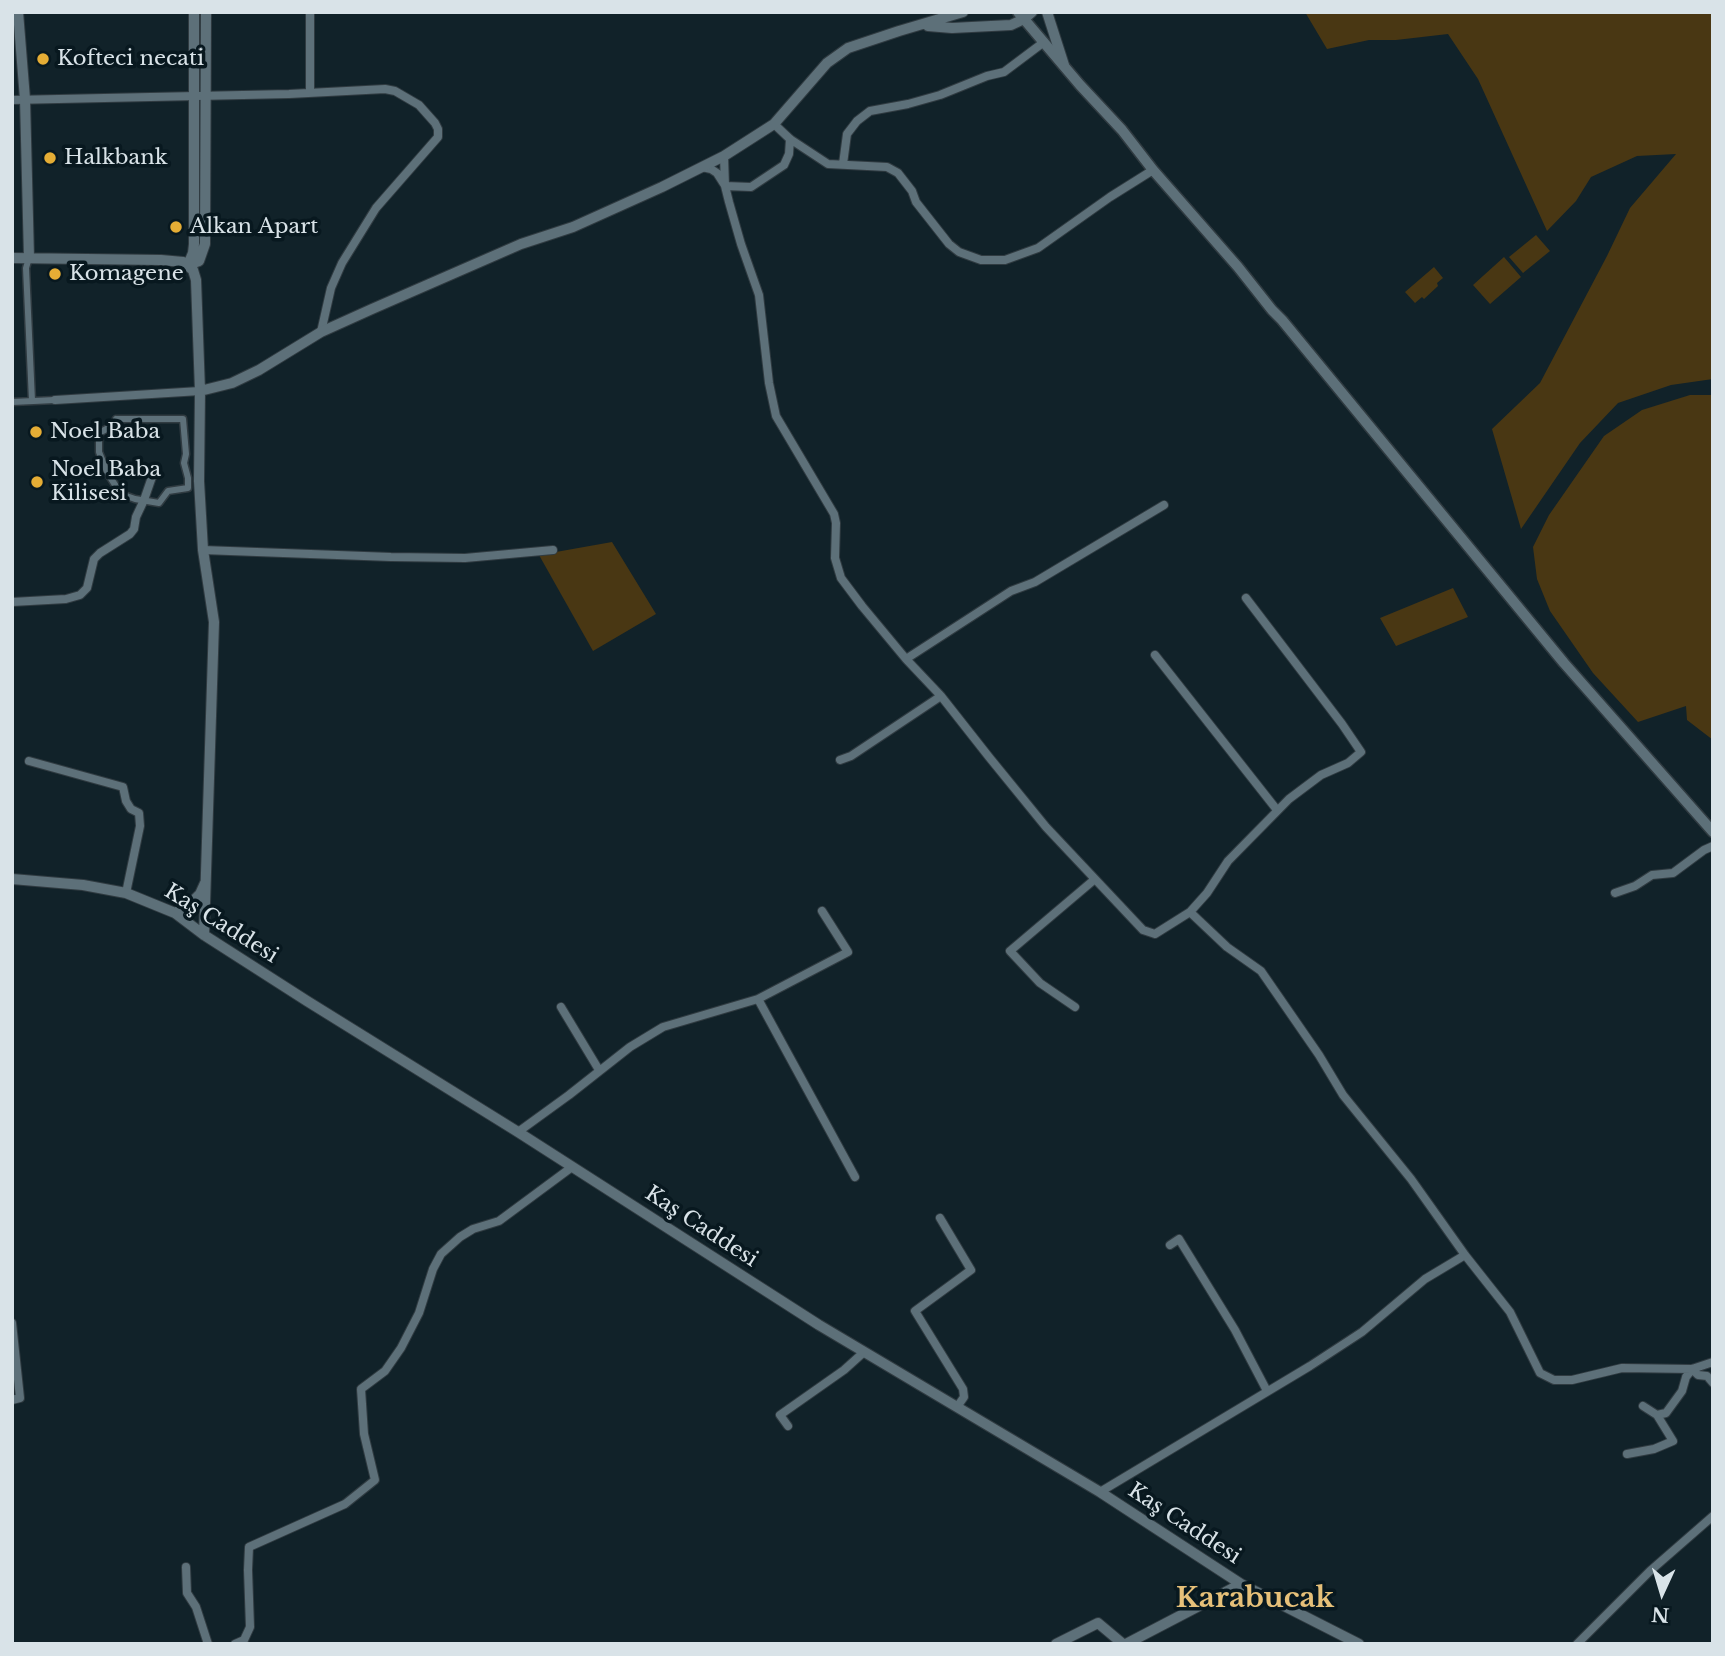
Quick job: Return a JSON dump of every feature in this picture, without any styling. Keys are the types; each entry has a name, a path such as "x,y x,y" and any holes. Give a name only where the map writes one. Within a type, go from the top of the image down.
{"main road":[{"path":"1025,14 1044,41 1238,267 1564,663 1713,832"}],"street":[{"path":"18,12 25,99 29,258 26,268 33,401"},
{"path":"188,265 194,244 194,12"},
{"path":"188,265 199,261 205,244 206,12"},
{"path":"310,12 310,93"},
{"path":"12,402 200,391 232,383 259,370 321,332 521,244 573,227 724,156 774,124 827,62 848,48 963,12"},
{"path":"1047,12 1064,65"},
{"path":"918,26 952,28 1011,25 1025,14"},
{"path":"843,164 847,134 857,121 870,111 919,101 1004,72 1044,41"},
{"path":"12,100 385,89 395,91 419,104 435,122 438,138 376,208 342,263 331,288 321,332"},
{"path":"774,124 790,139 828,164 887,167 898,173 912,191 916,202 949,244 959,252 981,260 1005,260 1038,248 1153,170"},
{"path":"725,186 751,187 784,165 789,155 790,139"},
{"path":"724,156 725,186 741,244 760,295 769,383 776,416 834,514 835,558 841,578 906,659 941,696 1046,827 1143,930 1155,934 1190,912 1207,893 1228,861 1289,799 1321,775 1348,762 1361,752 1246,598"},
{"path":"701,167 717,173 725,186"},
{"path":"12,258 183,262 193,270 196,280 200,391 199,481 203,550 214,622 204,935"},
{"path":"116,419 183,419 186,454 184,463 187,468 188,488 168,491 159,503 144,500 121,494 108,474 99,452 99,433 112,426 116,419"},
{"path":"12,602 66,599 80,595 87,588 94,559 130,534 134,528 152,477"},
{"path":"906,659 1011,591 1035,582 1164,505"},
{"path":"203,550 453,558 553,551"},
{"path":"1155,655 1277,810"},
{"path":"840,760 851,756 941,696"},
{"path":"29,761 123,786 126,801 131,809 139,813 140,826 126,893"},
{"path":"1615,893 1635,886 1652,875 1673,873 1713,846"},
{"name":"Kaş Caddesi","path":"12,879 83,885 126,893 175,913 204,935 819,1325 1100,1492 1241,1584 1359,1644"},
{"path":"175,913 189,905 200,894 207,879"},
{"path":"1075,1007 1040,983 1010,951 1095,879"},
{"path":"518,1132 630,1047 663,1027 758,999 848,953 822,911"},
{"path":"1190,912 1227,947 1261,971 1343,1095 1411,1179 1510,1312 1540,1373 1554,1380 1572,1380 1622,1368 1692,1369 1713,1362"},
{"path":"758,999 855,1177"},
{"path":"561,1007 599,1070"},
{"path":"235,1644 244,1640 250,1627 249,1547 345,1504 375,1480 365,1434 361,1389 384,1371 401,1348 441,1254 473,1229 499,1221 572,1167"},
{"path":"940,1218 971,1270 915,1311 963,1389 964,1397 957,1407"},
{"path":"1170,1245 1179,1239 1235,1330 1267,1391"},
{"path":"1100,1492 1310,1366 1362,1332 1425,1279 1465,1255"},
{"path":"12,1323 20,1398 12,1400"},
{"path":"788,1426 780,1415 844,1370 864,1352"},
{"path":"1692,1369 1698,1375 1707,1376 1713,1383"},
{"path":"1657,1415 1666,1413 1682,1391 1686,1377 1692,1369"},
{"path":"1628,1454 1654,1449 1673,1440 1657,1415 1643,1406"},
{"path":"1577,1644 1650,1571 1713,1516"},
{"path":"186,1567 187,1592 196,1607 208,1644"},
{"path":"1056,1644 1098,1623 1125,1644 1241,1584"}],"shaded area":[{"path":"1305,12 1713,12 1713,379 1671,385 1618,403 1580,443 1521,529 1492,429 1540,383 1630,208 1676,154 1637,156 1591,177 1576,201 1547,231 1478,79 1448,34 1369,40 1327,49"},
{"path":"1536,235 1550,251 1523,273 1509,257"},
{"path":"1504,257 1521,277 1490,304 1473,285"},
{"path":"1434,267 1443,278 1424,299 1422,297 1415,303 1405,292"},
{"path":"1690,395 1713,395 1713,740 1687,720 1686,706 1638,722 1593,673 1550,611 1537,579 1533,547 1549,515 1604,436 1642,410"},
{"path":"612,542 656,614 593,651 539,555"},
{"path":"1453,588 1468,617 1396,646 1380,618"}],"place":[{"name":"Kofteci necati","path":"43,59"},
{"name":"Halkbank","path":"50,158"},
{"name":"Alkan Apart","path":"176,227"},
{"name":"Komagene","path":"55,274"},
{"name":"Noel Baba","path":"36,432"},
{"name":"Noel Baba Kilisesi","path":"37,482"}],"district":[{"name":"Karabucak","path":"1255,1599"}]}
